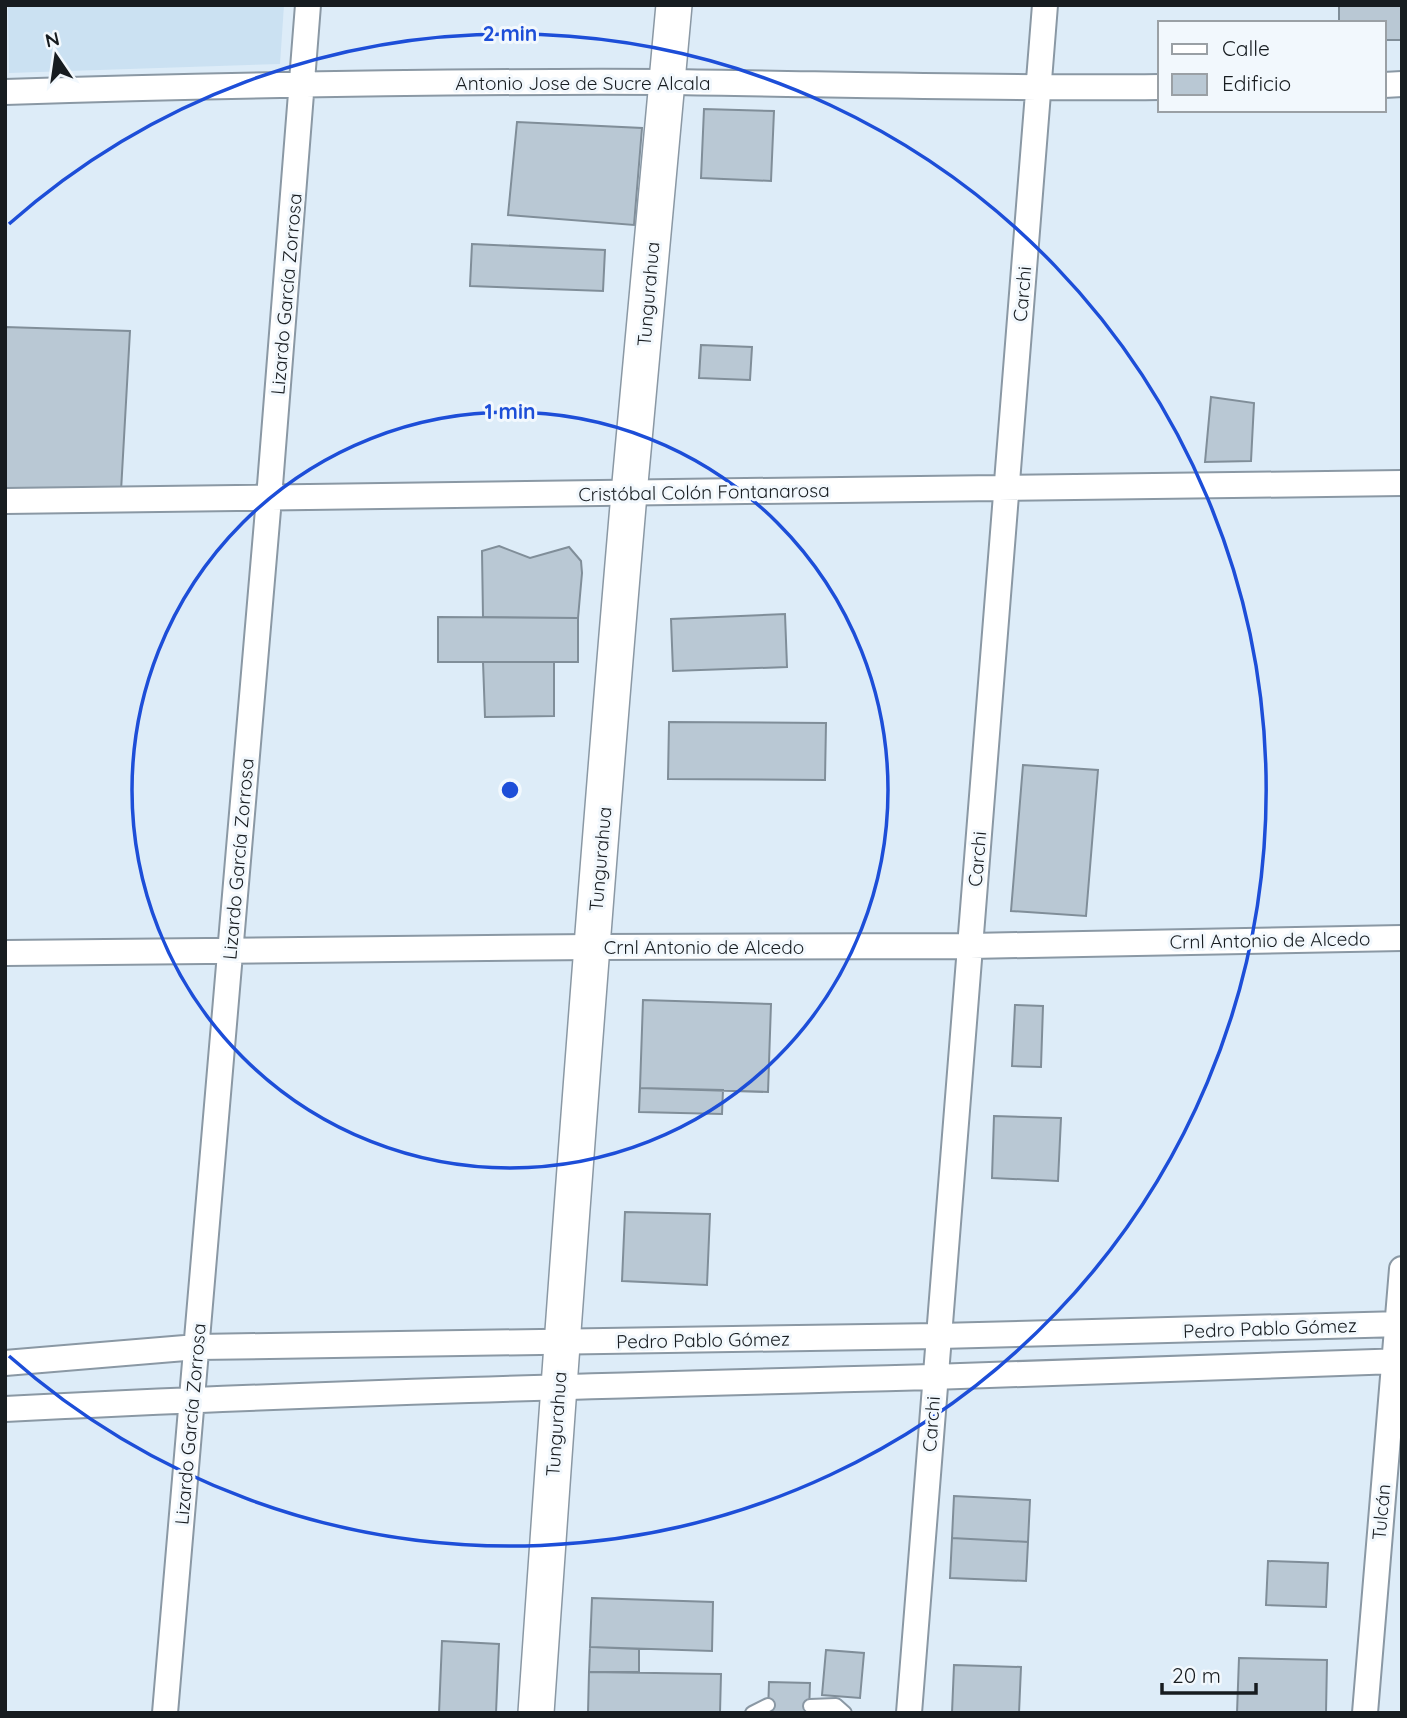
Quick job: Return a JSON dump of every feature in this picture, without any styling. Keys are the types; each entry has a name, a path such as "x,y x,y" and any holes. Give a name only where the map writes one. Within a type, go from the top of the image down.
{"main road":[{"name":"Tungurahua","path":"536,1713 592,947 629,494 674,5"}],"street":[{"name":"Lizardo García Zorrosa","path":"165,1713 269,498 308,5"},
{"name":"Carchi","path":"909,1713 1045,5"},
{"name":"Antonio Jose de Sucre Alcala","path":"5,92 303,83 667,82 1039,89 1158,87"},
{"name":"Cristóbal Colón Fontanarosa","path":"5,501 1402,483"},
{"name":"Crnl Antonio de Alcedo","path":"5,953 970,946 1402,938"},
{"name":"Tulcán","path":"1364,1713 1398,1361 1402,1269"},
{"name":"Pedro Pablo Gómez","path":"5,1363 197,1347 939,1336 1400,1324"},
{"name":"Pedro Pablo Gómez","path":"5,1409 192,1399 558,1386 935,1377 1398,1361"}],"lane":[{"path":"752,1713 768,1705"},
{"path":"810,1706 836,1705 845,1713"}],"shaded area":[{"path":"8,5 284,5 280,64 9,73"}],"building":[{"path":"1339,5 1402,5 1402,40 1386,40 1386,21 1339,21"},
{"path":"704,109 774,111 771,181 701,178"},
{"path":"517,122 642,128 634,225 508,215"},
{"path":"472,244 605,250 603,291 470,286"},
{"path":"5,327 130,331 121,491 5,492"},
{"path":"701,345 752,347 750,380 699,378"},
{"path":"1211,397 1254,403 1251,461 1205,462"},
{"path":"499,546 530,558 569,547 581,561 578,618 483,617 482,551"},
{"path":"785,614 787,667 673,671 671,619"},
{"path":"438,617 578,618 578,662 438,662"},
{"path":"483,662 554,662 554,716 485,717"},
{"path":"669,722 826,723 825,780 668,779"},
{"path":"1023,765 1098,770 1086,916 1011,911"},
{"path":"643,1000 771,1004 768,1092 640,1088"},
{"path":"1015,1005 1043,1006 1041,1067 1012,1066"},
{"path":"640,1088 723,1090 722,1114 639,1112"},
{"path":"994,1116 1061,1118 1058,1181 992,1178"},
{"path":"625,1212 710,1214 707,1285 622,1281"},
{"path":"954,1496 1030,1500 1028,1542 952,1538"},
{"path":"952,1538 1028,1542 1026,1581 950,1578"},
{"path":"1268,1561 1328,1563 1326,1607 1266,1605"},
{"path":"592,1598 713,1602 712,1651 590,1647"},
{"path":"442,1641 499,1644 496,1713 439,1713"},
{"path":"590,1647 639,1649 639,1672 589,1672"},
{"path":"826,1650 864,1653 860,1698 822,1695"},
{"path":"1239,1658 1327,1660 1326,1713 1237,1713"},
{"path":"954,1665 1021,1667 1019,1713 952,1713"},
{"path":"589,1672 721,1674 720,1713 588,1713"},
{"path":"769,1682 810,1683 809,1713 768,1713"}]}
